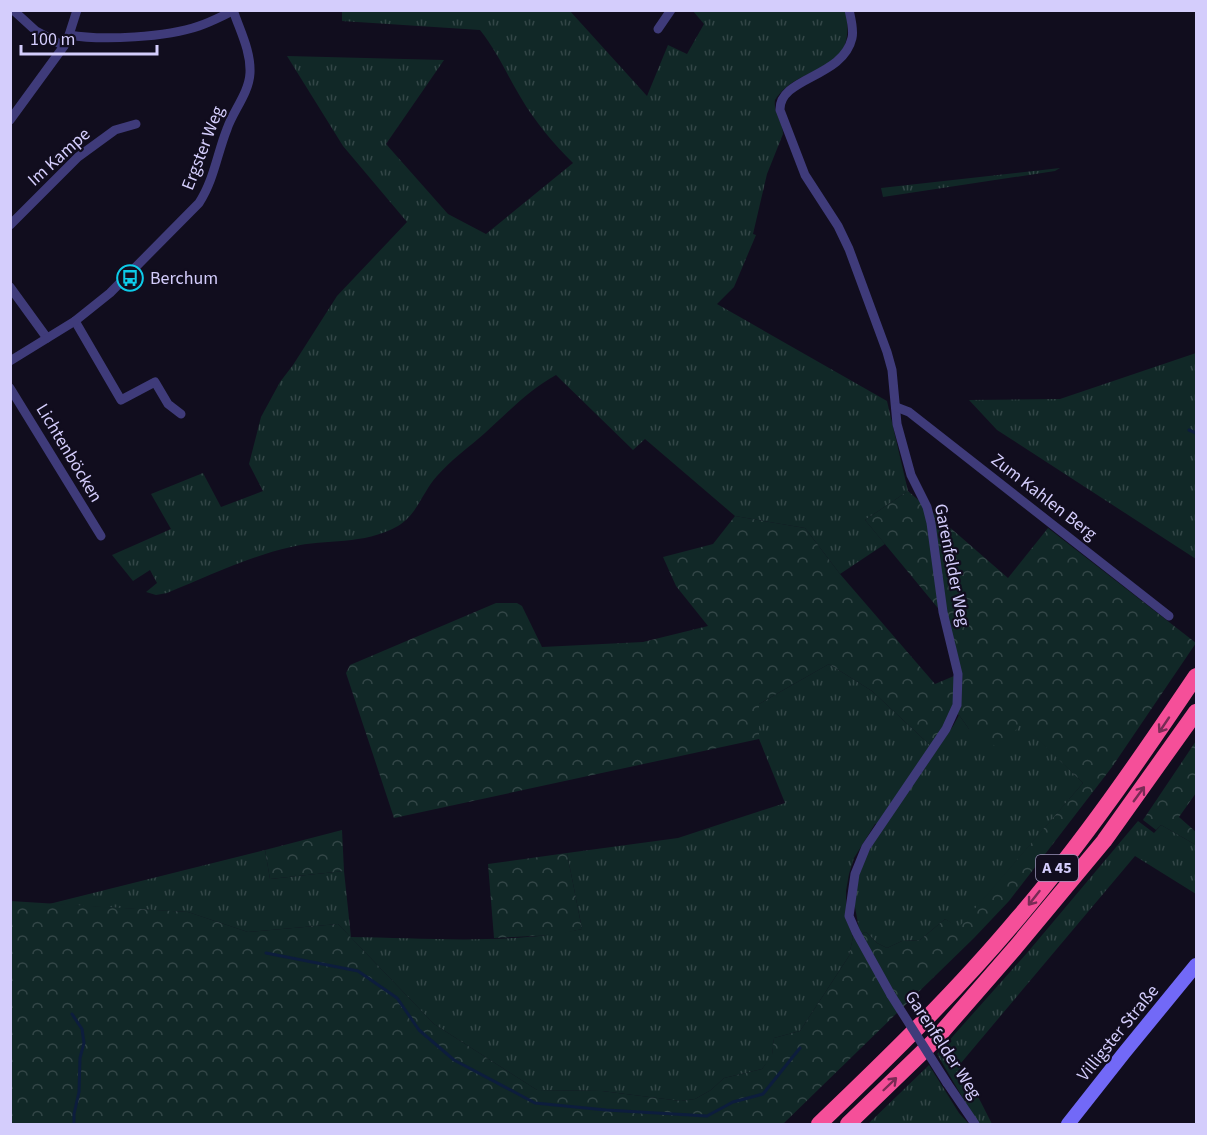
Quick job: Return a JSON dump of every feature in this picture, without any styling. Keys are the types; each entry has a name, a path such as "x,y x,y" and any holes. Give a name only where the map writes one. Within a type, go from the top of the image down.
{"highway":[{"name":"A 45","path":"819,1125 939,1005 1019,918 1113,797 1197,676"},
{"name":"A 45","path":"849,1125 934,1041 1015,948 1104,841 1197,712"}],"main road":[{"name":"Villigster Straße","path":"1068,1125 1197,965"}],"street":[{"path":"13,10 36,31 64,46"},
{"path":"10,120 64,46 77,10"},
{"path":"658,29 671,10"},
{"name":"Garenfelder Weg","path":"849,10 852,38 842,57 829,69 789,90 781,100 780,110 805,175 838,226 849,249 887,352 892,370 897,424 911,475 927,507 931,523 943,612 958,674 957,705 946,729 866,847 855,874 849,916 891,995 975,1125"},
{"path":"69,35 86,38 171,32 199,26 233,11"},
{"name":"Ergster Weg","path":"10,361 75,321 127,276 188,216 207,191 227,127 246,90 250,76 248,51 233,11"},
{"name":"Im Kampe","path":"10,225 78,157 114,130 136,124"},
{"path":"10,287 47,338"},
{"path":"75,321 121,400 155,382 168,404 181,414"},
{"name":"Lichtenböcken","path":"10,388 100,536"},
{"name":"Zum Kahlen Berg","path":"896,407 909,412 1169,616"}],"green space":[{"path":"342,11 570,11 647,96 668,45 687,54 704,24 693,11 846,11 847,33 843,48 835,59 799,78 786,87 775,100 775,109 783,134 767,174 753,234 756,235 734,287 717,304 887,401 908,491 865,520 885,544 840,574 805,528 735,516 645,439 633,450 556,375 528,394 448,464 432,482 410,516 398,526 358,539 305,544 275,551 228,567 167,593 156,595 146,592 157,583 150,570 133,581 112,555 171,529 151,494 203,473 221,507 263,491 249,464 261,417 280,382 337,296 407,222 343,146 287,56 444,60 386,144 448,214 486,234 573,163 532,116 492,46 480,30 342,21"},
{"path":"1060,168 1055,171 883,197 881,188"},
{"path":"1196,353 1196,559 997,430 969,400 1060,399"},
{"path":"908,491 1008,578 1048,528 1196,643 1112,767 1009,901 783,1124 11,1124 10,901 188,912 248,932 338,924 434,1024 537,1090 602,1091 681,1101 695,1099 711,1090 724,1078 762,1069 772,1055 774,1038 800,1031 849,956 853,937 866,932 877,943 887,948 902,941 920,940 945,919 959,927 1083,783 1021,723 1001,750 969,729 959,715 951,712 932,747 872,691 829,664 759,704 759,739 394,818 346,673 350,665 496,603 517,603 522,606 542,647 643,642 708,626 676,586 663,557 713,544 735,516 805,528 840,574 935,684 961,673 947,619 865,520"},
{"path":"829,664 872,691 932,747 879,823 875,824 854,858 846,891 846,919 853,937 849,956 800,1031 774,1038 772,1056 762,1069 724,1078 711,1090 695,1099 681,1101 602,1091 537,1090 434,1024 338,924 248,932 188,912 49,904 265,850 270,879 344,871 351,937 497,939 555,934 582,929 567,853 678,838 785,803 759,739 759,704"},
{"path":"959,715 969,729 1021,722 1083,783 959,928 945,919 920,940 902,941 887,948 877,943 866,932 860,934 854,902 861,865"},
{"path":"1196,741 1196,793 1179,817 1196,832 1196,845 1161,825 1156,830 1143,820"},
{"path":"1138,821 1154,833 1161,825 1196,845 1196,894 1135,856 961,1063 992,1124 978,1124 937,1054 1027,953"},
{"path":"342,830 344,871 270,879 265,850"},
{"path":"567,853 582,929 556,935 494,938 488,864"},
{"path":"929,1065 959,1113 969,1124 868,1124"}],"waterway":[{"path":"1189,430 1196,433"},
{"path":"266,953 358,971 397,998 419,1030 454,1060 535,1103 707,1116 733,1102 763,1094 800,1048"},
{"path":"72,1014 82,1029 84,1043 80,1058 79,1092 74,1124"}],"place":[{"name":"Berchum","path":"130,278"}]}
